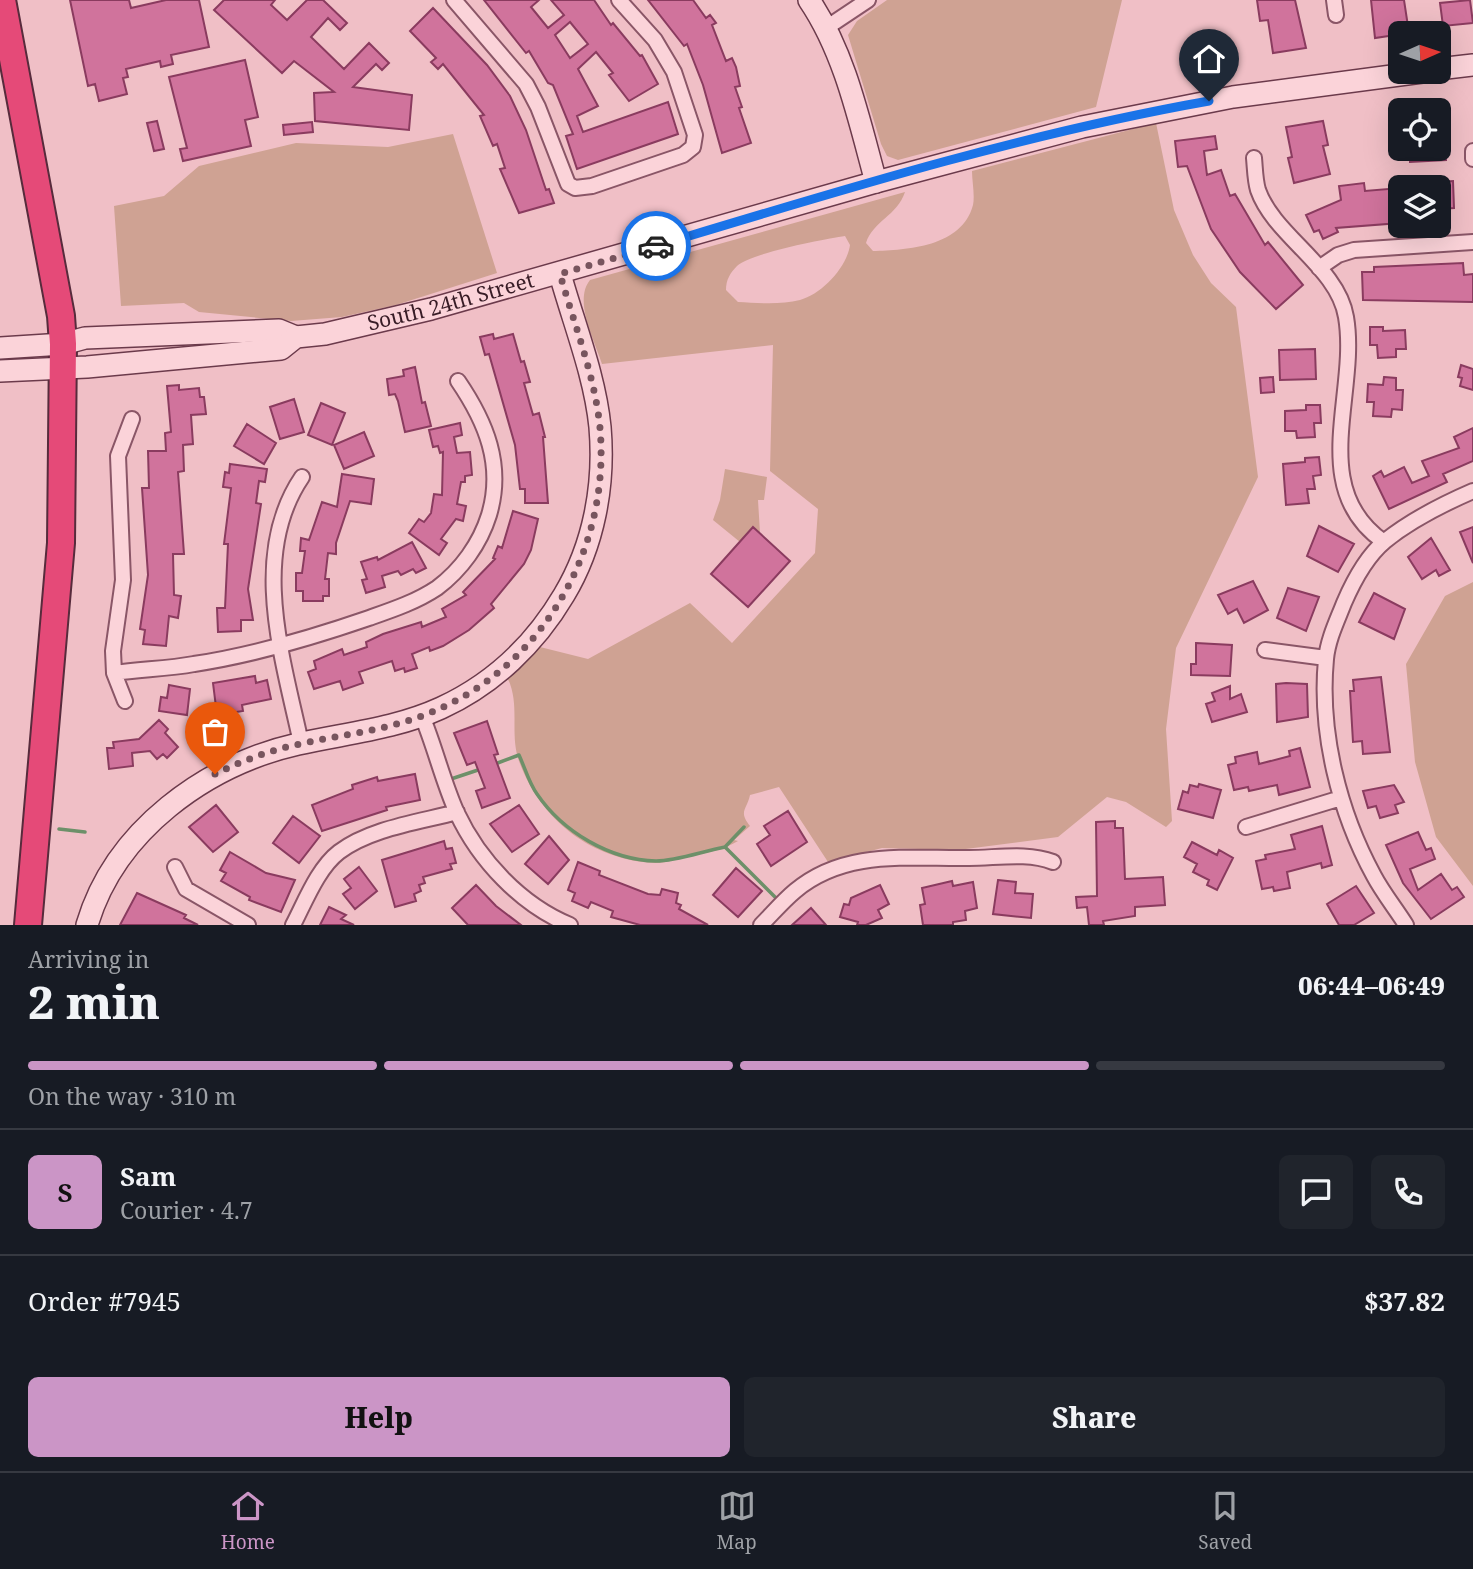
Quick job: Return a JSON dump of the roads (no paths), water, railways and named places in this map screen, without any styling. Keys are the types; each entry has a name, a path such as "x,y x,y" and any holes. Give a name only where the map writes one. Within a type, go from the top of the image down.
{"highway":[{"path":"2,0 61,316 63,356 61,543 28,925"}],"street":[{"path":"454,0 519,74 538,107 561,172 568,184 575,188 593,186 683,155 693,147 695,135 674,72 654,40 619,0"},
{"path":"809,0 826,28 842,66 876,182"},
{"path":"826,28 868,0"},
{"path":"1451,68 1473,65"},
{"name":"South 24th Street","path":"0,348 63,356 281,349 296,337 378,323 560,274 876,182 1082,127 1233,97 1388,76"},
{"path":"1473,151 1473,159"},
{"path":"1254,158 1258,191 1287,234 1320,268 1338,293 1346,315 1348,349 1339,456 1349,505 1368,531 1384,542"},
{"path":"1320,268 1338,255 1354,250 1473,242"},
{"path":"87,925 109,877 132,844 164,811 215,774 240,762 301,743 383,728 422,716 483,684 524,649 549,618 570,586 591,531 600,487 600,426 593,389 560,274"},
{"name":"South 24th Street","path":"0,371 63,356 85,338 279,330 296,337"},
{"path":"114,673 194,664 280,647 418,599 446,580 467,557 487,521 495,475 486,428 458,381"},
{"path":"125,701 114,673 113,651 123,569 118,456 132,419"},
{"path":"301,743 280,647 274,589 285,505 302,477"},
{"path":"1406,925 1375,877 1341,799 1332,762 1326,698 1326,658 1332,631 1353,582 1384,542 1443,504 1473,491"},
{"path":"1265,650 1326,658"},
{"path":"422,716 457,812 476,845 529,903 570,925"},
{"path":"1246,827 1341,799"},
{"path":"293,925 325,867 338,852 366,838 457,812"},
{"path":"761,925 795,890 823,873 855,861 894,856 948,858 1036,855 1053,862"},
{"path":"175,867 186,889 248,925"}],"waterway":[{"path":"495,764 519,755 532,785 548,808 574,832 605,849 639,859 664,861 725,847 779,901"},
{"path":"448,780 481,769"},
{"path":"725,847 744,827"},
{"path":"59,829 85,832"}]}
